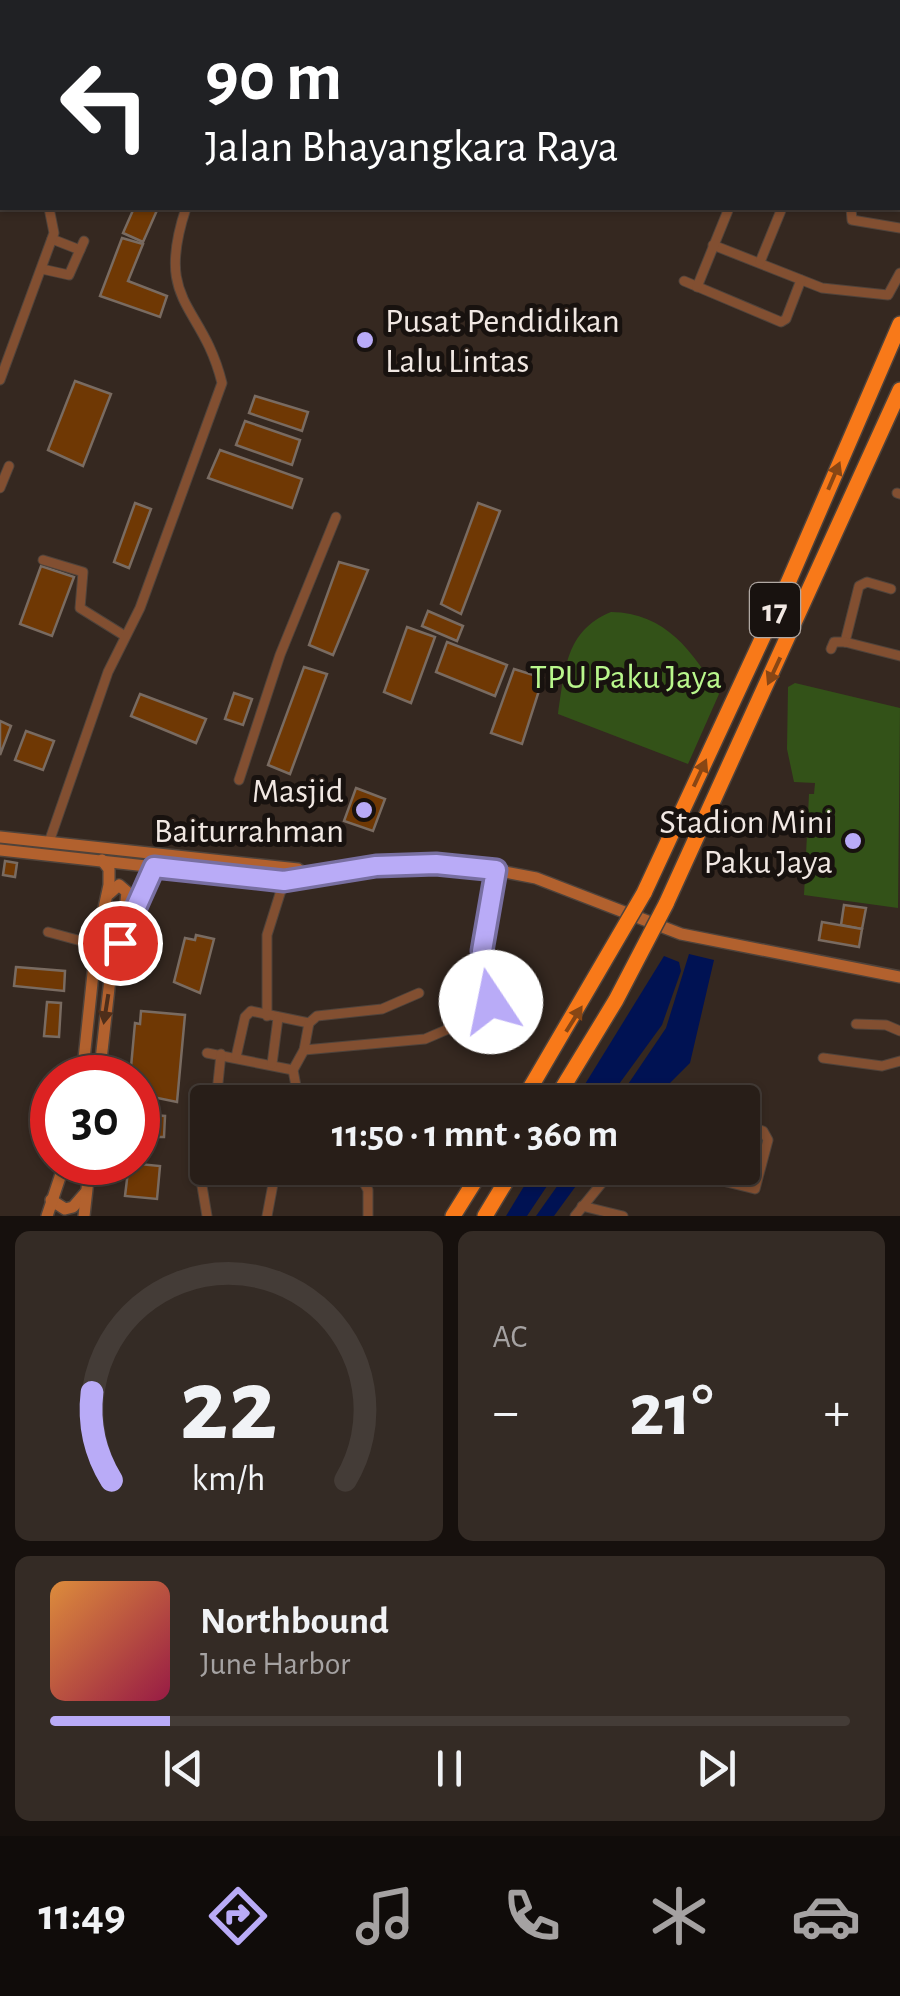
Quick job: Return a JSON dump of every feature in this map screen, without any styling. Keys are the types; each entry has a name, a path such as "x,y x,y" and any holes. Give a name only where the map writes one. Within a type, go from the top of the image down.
{"highway":[{"name":"17","path":"532,1085 644,893 788,583 900,324"},
{"name":"17","path":"564,1085 616,1000 666,904 900,390"},
{"path":"453,1216 472,1185"},
{"path":"485,1216 504,1185"}],"main road":[{"path":"0,838 298,868 311,879"},
{"path":"117,849 132,864 142,897"},
{"path":"0,850 284,881 376,866 436,864 496,870 536,878 681,934 900,977"},
{"path":"84,1055 96,945 107,897 109,869 102,860"},
{"path":"120,943 154,867"},
{"path":"101,1055 127,892 119,885 107,897"},
{"path":"48,1216 57,1185"},
{"path":"84,1216 87,1185"},
{"path":"51,1200 65,1209 73,1207 86,1192"}],"street":[{"path":"0,380 52,239 54,210"},
{"path":"49,842 222,383 176,284 172,262 185,210"},
{"path":"698,287 728,210"},
{"path":"760,262 781,210"},
{"path":"851,210 850,220 900,228"},
{"path":"42,269 68,276 82,246 52,239"},
{"path":"714,245 822,288 888,295 900,273"},
{"path":"684,281 781,322 801,280"},
{"path":"0,352 6,366"},
{"path":"0,488 9,466"},
{"path":"240,780 280,655 336,517"},
{"path":"43,560 83,572 80,608 125,636"},
{"path":"845,642 860,584 890,589"},
{"path":"831,649 834,642 845,642 900,656"},
{"path":"304,1050 425,1040 490,1011 482,951 496,870"},
{"path":"272,1064 267,935 284,881"},
{"path":"48,932 96,945"},
{"path":"296,1085 294,1070 304,1050 308,1024 317,1016 382,1009 419,993"},
{"path":"236,1057 248,1013 308,1024"},
{"path":"856,1024 886,1025 900,1031"},
{"path":"206,1053 294,1070"},
{"path":"218,1085 221,1054"},
{"path":"822,1058 882,1066 900,1062"},
{"path":"760,1130 768,1140 760,1171"},
{"path":"202,1185 207,1216"},
{"path":"268,1216 273,1185"},
{"path":"365,1185 368,1216"},
{"path":"575,1216 600,1185"},
{"path":"736,1185 755,1190 756,1185"},
{"path":"582,1206 622,1216"}],"green space":[{"name":"TPU Paku Jaya","path":"611,612 647,619 676,637 719,694 688,764 558,714 566,667 576,641 596,620"},
{"name":"Stadion Mini Paku Jaya","path":"795,683 900,708 898,908 804,895 809,794 814,794 815,783 794,782 787,749 788,687"}],"shaded area":[{"path":"689,954 714,960 690,1063 668,1085 627,1085 666,1028"},
{"path":"664,956 679,962 681,971 662,1025 618,1085 584,1085"},
{"path":"525,1185 548,1185 527,1216 506,1216"},
{"path":"558,1185 577,1185 554,1216 536,1216"}],"building":[{"path":"133,210 157,210 143,242 123,233"},
{"path":"122,238 143,244 128,281 167,296 160,317 100,296"},
{"path":"75,381 111,394 83,466 48,450"},
{"path":"255,396 308,412 302,431 249,413"},
{"path":"245,421 300,440 292,465 236,445"},
{"path":"220,450 302,479 292,508 208,478"},
{"path":"135,503 151,509 129,568 114,562"},
{"path":"478,503 500,511 461,614 441,604"},
{"path":"339,562 368,570 333,655 309,645"},
{"path":"41,566 74,577 52,636 20,624"},
{"path":"428,611 463,626 457,641 422,626"},
{"path":"407,627 435,637 411,703 384,692"},
{"path":"447,642 507,665 495,696 436,672"},
{"path":"304,667 327,674 290,774 268,765"},
{"path":"514,669 543,678 522,744 491,733"},
{"path":"234,693 252,699 243,725 225,719"},
{"path":"140,694 206,719 196,743 131,716"},
{"path":"0,721 11,726 0,755"},
{"path":"26,731 54,741 43,770 15,760"},
{"name":"Masjid Baiturrahman","path":"356,788 385,799 373,831 344,821"},
{"path":"5,861 17,863 15,877 3,875"},
{"path":"844,905 866,908 862,929 841,925"},
{"path":"822,922 862,929 859,947 819,940"},
{"path":"196,935 214,939 200,993 174,982 185,938 195,940"},
{"path":"16,967 65,971 64,991 14,986"},
{"path":"47,1002 61,1003 59,1037 44,1036"},
{"path":"141,1011 185,1015 177,1102 160,1099 160,1055 132,1055 135,1023 140,1024"},
{"path":"160,1116 165,1116 164,1137 160,1137"},
{"path":"126,1185 158,1185 157,1199 125,1196"}],"place":[{"name":"Pusat Pendidikan Lalu Lintas","path":"365,340"},
{"name":"Masjid Baiturrahman","path":"364,810"},
{"name":"Stadion Mini Paku Jaya","path":"853,841"}],"route":[{"path":"120,943 154,867 284,881 376,866 436,864 496,870 482,951 491,1002"}]}
